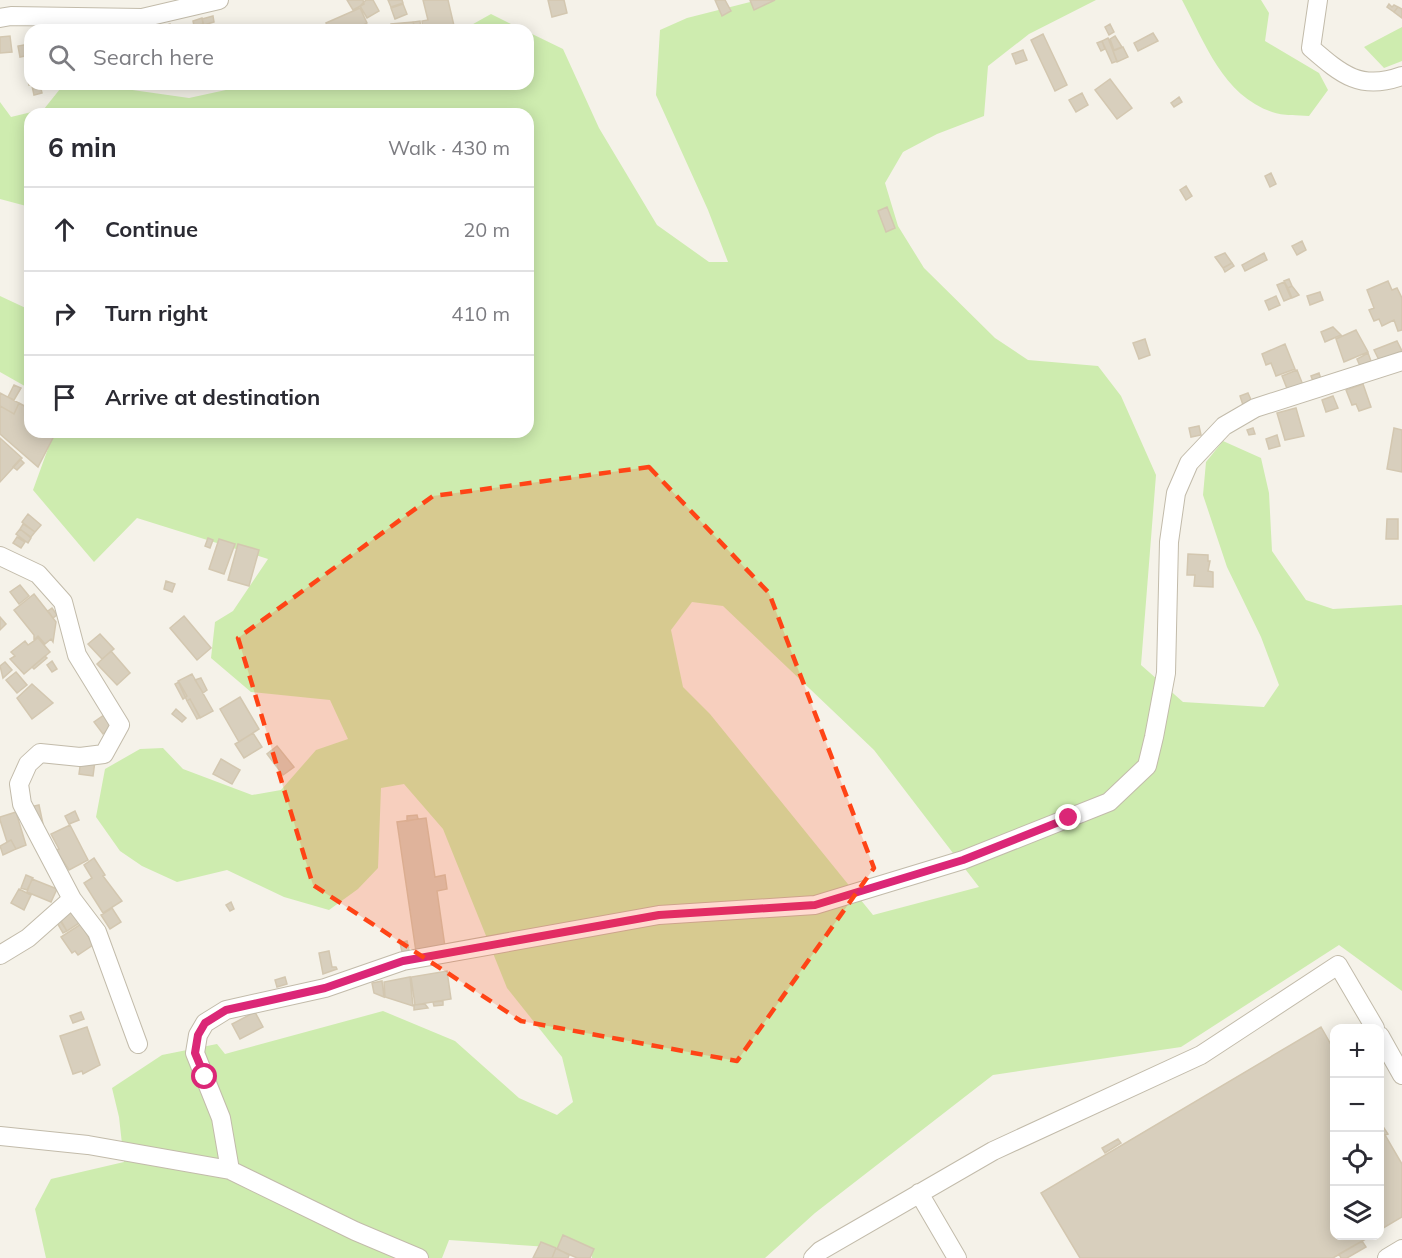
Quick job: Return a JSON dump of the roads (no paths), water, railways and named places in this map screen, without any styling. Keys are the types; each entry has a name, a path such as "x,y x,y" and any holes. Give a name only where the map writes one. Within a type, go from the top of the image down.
{"street":[{"path":"0,18 11,16 142,18 219,0"},
{"path":"1318,0 1311,48 1342,73 1362,81 1380,84 1402,76"},
{"path":"231,1170 221,1118 195,1053 198,1035 205,1023 226,1010 325,988 403,961 659,915 815,905 963,860 1109,802 1147,766 1154,738 1166,673 1169,542 1176,493 1189,462 1224,426 1255,408 1402,361"},
{"path":"0,556 38,574 63,602 77,655 120,725 104,754 80,757 40,753 28,764 19,784 22,804 72,899 97,932 138,1044"},
{"path":"0,955 28,938 72,899"},
{"path":"813,1258 820,1251 993,1151 1201,1055 1338,965 1372,1024"},
{"path":"1384,1043 1402,1075"},
{"path":"0,1136 88,1145 231,1170 355,1231 419,1258"},
{"path":"919,1193 957,1258"},
{"path":"1387,1258 1402,1249"}]}
